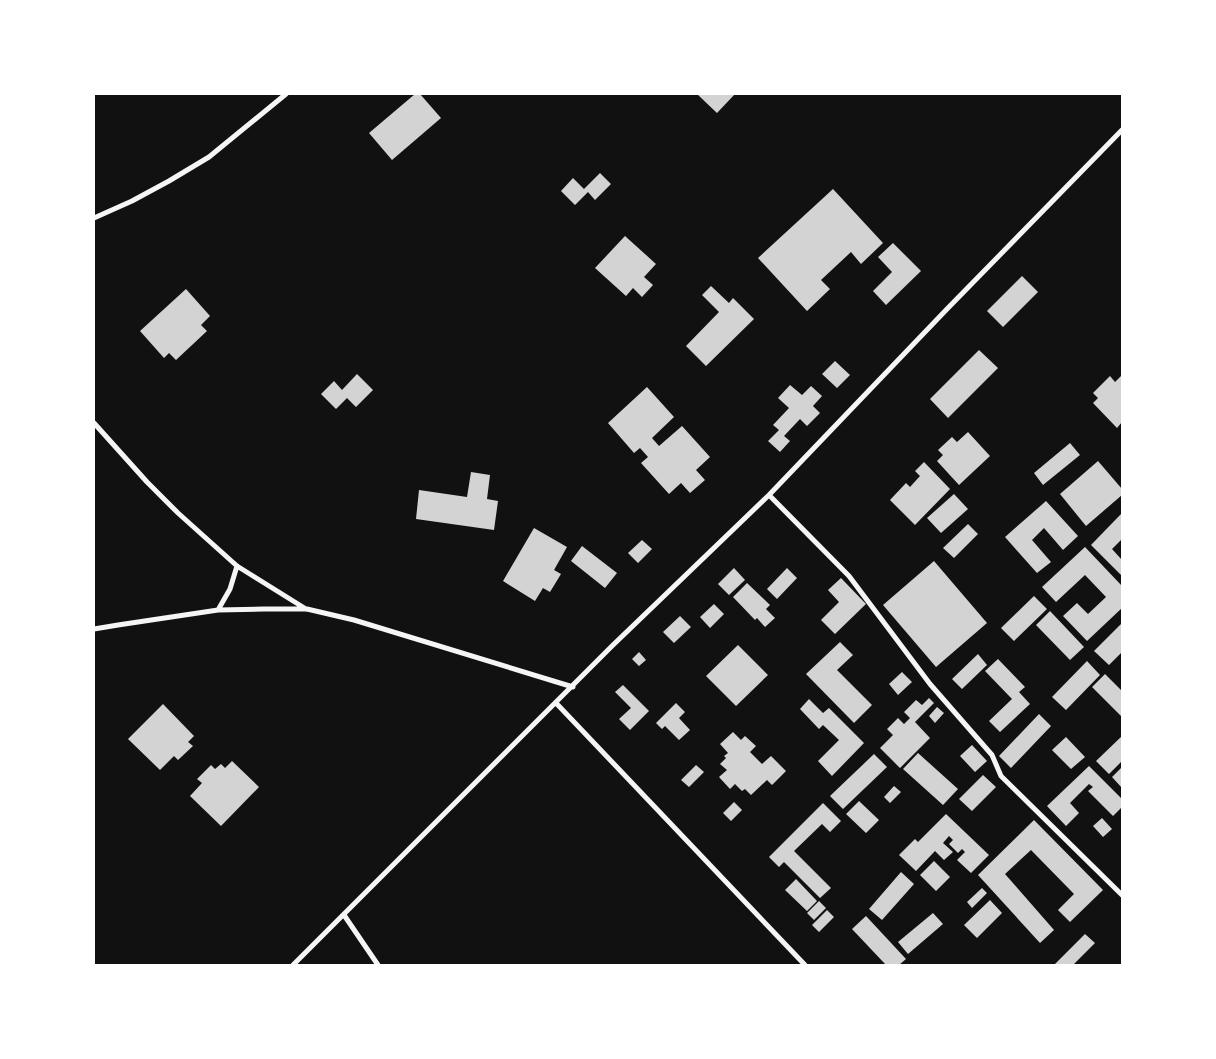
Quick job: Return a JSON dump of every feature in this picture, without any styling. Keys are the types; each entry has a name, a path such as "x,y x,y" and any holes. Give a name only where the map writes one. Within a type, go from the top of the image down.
{"street":[{"path":"94,218 169,181 209,157 286,94"},
{"path":"293,965 768,495 1122,130"},
{"path":"94,422 147,482 237,566 307,609"},
{"path":"768,495 849,576 930,684 992,755 1001,776 1122,895"},
{"path":"218,610 230,589 237,566"},
{"path":"94,629 218,610 307,609 363,623 573,687"},
{"path":"556,703 805,965"},
{"path":"344,915 378,965"}],"building":[{"path":"415,94 420,94 441,118 392,160 369,133"},
{"path":"697,94 735,94 717,113"},
{"path":"600,173 611,184 595,200 588,192 575,205 561,191 573,178 584,189"},
{"path":"833,189 883,243 861,264 851,252 821,280 830,289 807,311 758,258"},
{"path":"625,236 656,264 644,277 653,285 642,297 633,288 626,296 595,268"},
{"path":"893,243 921,271 886,305 873,291 892,272 878,257"},
{"path":"1022,276 1038,292 1003,327 987,311"},
{"path":"711,286 729,303 733,298 754,319 706,366 686,346 719,312 702,295"},
{"path":"186,289 210,316 201,325 207,331 176,360 169,353 164,358 140,331"},
{"path":"979,350 998,368 948,418 930,399"},
{"path":"835,361 850,375 837,388 822,374"},
{"path":"357,374 373,390 356,407 347,398 336,409 321,394 334,381 342,390"},
{"path":"1122,375 1122,422 1117,428 1093,403 1098,398 1093,393 1110,376 1115,382"},
{"path":"790,385 802,395 811,386 822,396 813,406 820,413 807,426 800,419 784,436 790,441 780,452 768,441 779,430 773,425 789,408 778,398"},
{"path":"647,387 674,417 652,438 659,446 682,426 710,457 696,470 705,480 690,493 681,483 669,494 641,463 648,457 640,448 634,453 608,423"},
{"path":"968,432 990,456 959,485 937,461 943,455 938,450 952,437 957,442"},
{"path":"1070,443 1080,455 1043,485 1034,473"},
{"path":"1098,461 1122,489 1122,495 1086,526 1060,494"},
{"path":"924,462 950,489 915,525 890,500 906,483 910,487 920,476 915,471"},
{"path":"471,472 490,475 487,499 498,501 494,530 416,519 419,490 467,497"},
{"path":"954,494 968,509 941,533 927,518"},
{"path":"1046,501 1078,536 1063,550 1044,528 1032,540 1051,562 1037,573 1005,537"},
{"path":"1122,513 1122,539 1112,549 1122,560 1122,576 1091,545"},
{"path":"968,524 978,534 954,558 943,548"},
{"path":"534,528 567,547 554,570 561,574 550,592 543,588 535,601 503,581"},
{"path":"642,540 652,549 638,563 628,553"},
{"path":"582,546 617,573 605,588 571,561"},
{"path":"1085,547 1122,586 1122,608 1087,641 1063,616 1077,603 1088,614 1106,597 1085,575 1056,602 1042,587"},
{"path":"934,561 987,623 936,667 883,605"},
{"path":"734,568 745,580 729,595 718,584"},
{"path":"787,568 797,578 777,599 767,589"},
{"path":"841,578 866,604 835,634 821,620 839,602 828,590"},
{"path":"747,583 770,605 766,609 775,618 765,627 757,618 755,620 733,597"},
{"path":"1034,596 1047,609 1014,641 1001,628"},
{"path":"714,604 724,614 710,628 700,617"},
{"path":"1050,611 1084,647 1070,660 1036,625"},
{"path":"680,616 691,627 674,643 663,632"},
{"path":"1122,623 1122,652 1109,665 1094,651"},
{"path":"840,642 853,655 837,670 872,705 854,723 806,674"},
{"path":"738,645 768,675 736,706 706,676"},
{"path":"639,652 646,660 639,666 632,659"},
{"path":"978,654 987,665 962,689 952,679"},
{"path":"998,659 1025,687 1019,692 1030,704 1000,732 989,721 1012,699 985,671"},
{"path":"1087,661 1100,675 1066,710 1052,697"},
{"path":"902,672 912,682 898,695 889,684"},
{"path":"1105,674 1122,691 1122,717 1092,687"},
{"path":"623,685 649,711 630,730 619,719 631,708 615,692"},
{"path":"929,698 934,703 915,722 930,738 900,768 880,748 893,735 887,729 898,718 904,724 910,718 904,712 916,700 922,705"},
{"path":"809,699 823,713 829,708 864,743 832,776 818,761 839,740 823,725 819,729 800,709"},
{"path":"676,703 685,712 679,718 690,730 679,740 665,726 662,729 656,723"},
{"path":"163,704 194,736 188,742 193,746 178,760 174,756 160,770 128,739"},
{"path":"937,707 944,713 935,723 929,716"},
{"path":"1039,714 1051,726 1011,768 999,756"},
{"path":"733,732 741,740 745,736 756,746 750,752 762,764 771,756 786,771 772,785 767,780 751,795 745,789 742,791 735,784 730,789 719,777 727,770 720,764 728,753 720,744"},
{"path":"1122,736 1122,761 1109,774 1096,761"},
{"path":"1066,737 1085,757 1071,769 1052,750"},
{"path":"972,745 987,761 975,772 960,756"},
{"path":"918,753 958,789 943,805 903,769"},
{"path":"874,754 887,767 843,809 830,796"},
{"path":"232,761 259,787 221,826 190,796 202,783 197,779 211,765 215,769 221,764 225,768"},
{"path":"696,765 704,772 689,787 681,780"},
{"path":"1089,766 1122,799 1122,807 1113,816 1088,791 1093,787 1089,784 1070,803 1079,813 1066,826 1047,806"},
{"path":"1122,767 1122,788 1112,777"},
{"path":"983,775 996,787 972,811 959,799"},
{"path":"894,786 901,792 890,803 884,797"},
{"path":"859,801 879,820 866,833 846,814"},
{"path":"734,802 742,810 731,821 723,813"},
{"path":"823,803 841,821 830,832 822,824 794,851 831,888 820,898 784,862 779,867 769,857"},
{"path":"946,814 989,855 971,873 957,860 965,852 962,849 958,853 949,844 953,840 949,836 943,843 953,852 944,860 935,851 916,871 899,855 915,839 918,842"},
{"path":"1102,818 1112,829 1103,837 1093,826"},
{"path":"1034,820 1103,890 1070,922 1058,910 1074,894 1031,850 1005,874 1054,930 1040,943 978,875"},
{"path":"934,861 950,877 936,891 920,875"},
{"path":"901,872 914,884 882,920 869,909"},
{"path":"796,879 817,901 807,911 785,890"},
{"path":"982,888 987,893 972,908 967,902"},
{"path":"990,900 1002,913 977,938 964,925"},
{"path":"819,901 826,908 814,920 807,913"},
{"path":"827,910 834,917 819,932 812,925"},
{"path":"933,913 943,924 908,954 898,942"},
{"path":"866,916 906,959 899,965 886,965 852,929"},
{"path":"1085,934 1095,943 1073,965 1054,965"}]}
